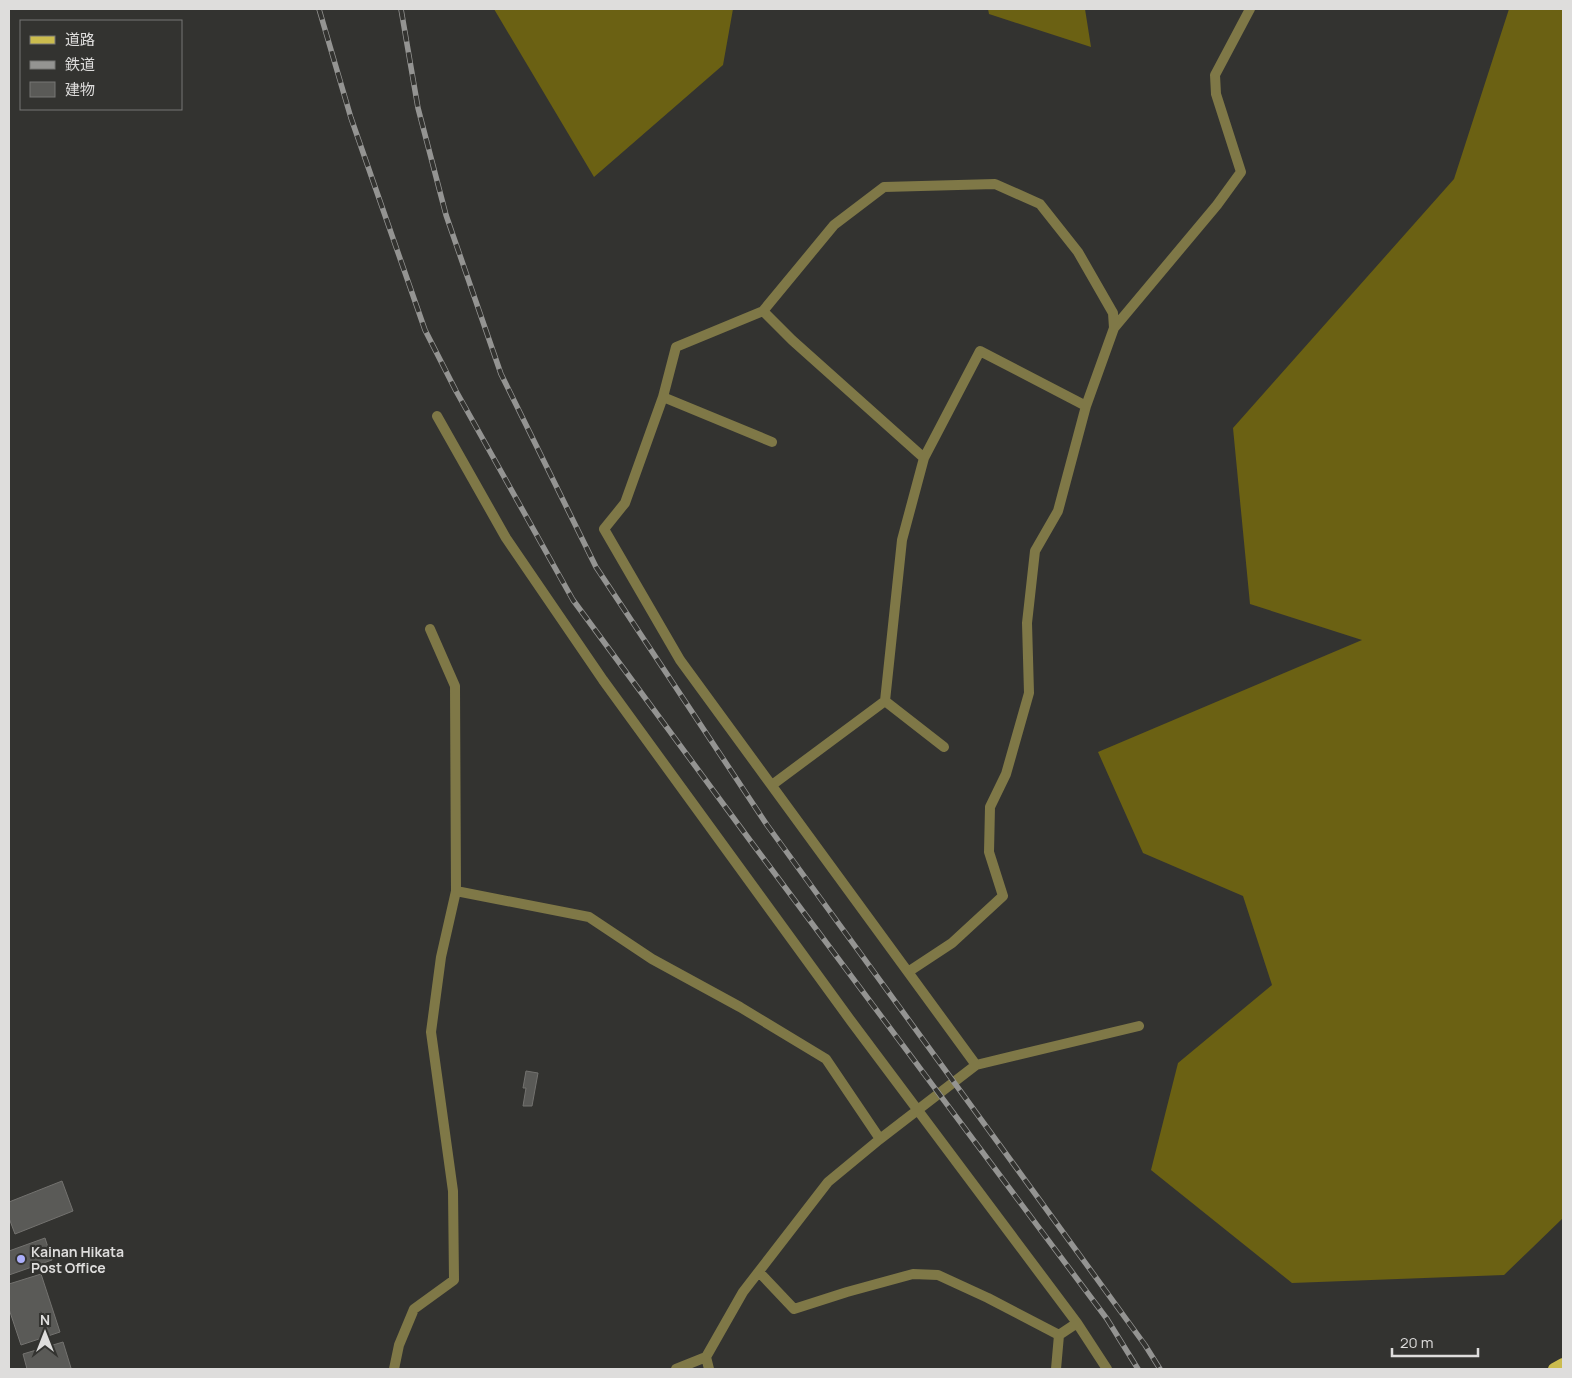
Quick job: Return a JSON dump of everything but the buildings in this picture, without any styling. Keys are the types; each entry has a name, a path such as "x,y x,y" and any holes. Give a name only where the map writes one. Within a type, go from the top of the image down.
{"main road":[{"path":"1554,1369 1563,1364"}],"street":[{"path":"908,972 952,943 1003,896 989,852 990,807 1006,774 1028,693 1026,622 1035,551 1058,511 1086,406 1114,328 1217,205 1241,172 1216,94 1215,75 1250,9"},
{"path":"976,1065 680,660 604,529 625,503 663,397 676,347 763,311 834,225 884,186 995,184 1040,204 1078,252 1113,313 1114,328"},
{"path":"763,311 792,340 924,458"},
{"path":"772,785 885,701 902,540 924,458 980,351 1086,406"},
{"path":"663,397 772,442"},
{"path":"437,416 506,538 603,680 690,801 1077,1323 1107,1369"},
{"path":"394,1369 398,1345 414,1309 454,1280 453,1191 431,1032 441,957 456,891 455,686 430,629"},
{"path":"885,701 944,747"},
{"path":"456,891 589,917 652,959 740,1007 826,1058 880,1139"},
{"path":"676,1369 706,1357 744,1292 828,1182 976,1065 1139,1026"},
{"path":"759,1272 794,1309 912,1274 938,1275 988,1298 1059,1335"},
{"path":"1059,1335 1077,1323"},
{"path":"1056,1369 1059,1335"},
{"path":"706,1357 709,1369"}],"shaded area":[{"path":"494,9 733,9 723,65 594,177"},
{"path":"988,9 1085,9 1091,47 989,14"},
{"path":"1509,9 1563,9 1563,1218 1504,1275 1292,1283 1151,1170 1178,1063 1272,985 1243,896 1143,853 1098,752 1362,640 1250,604 1233,428 1454,179"}],"railway":[{"path":"319,9 351,118 425,330 456,391 573,600 1107,1319 1138,1369"},
{"path":"401,9 418,108 446,215 501,374 596,567 767,825 1145,1345 1160,1369"}],"place":[{"name":"Kainan Hikata Post Office","path":"21,1259"}]}
